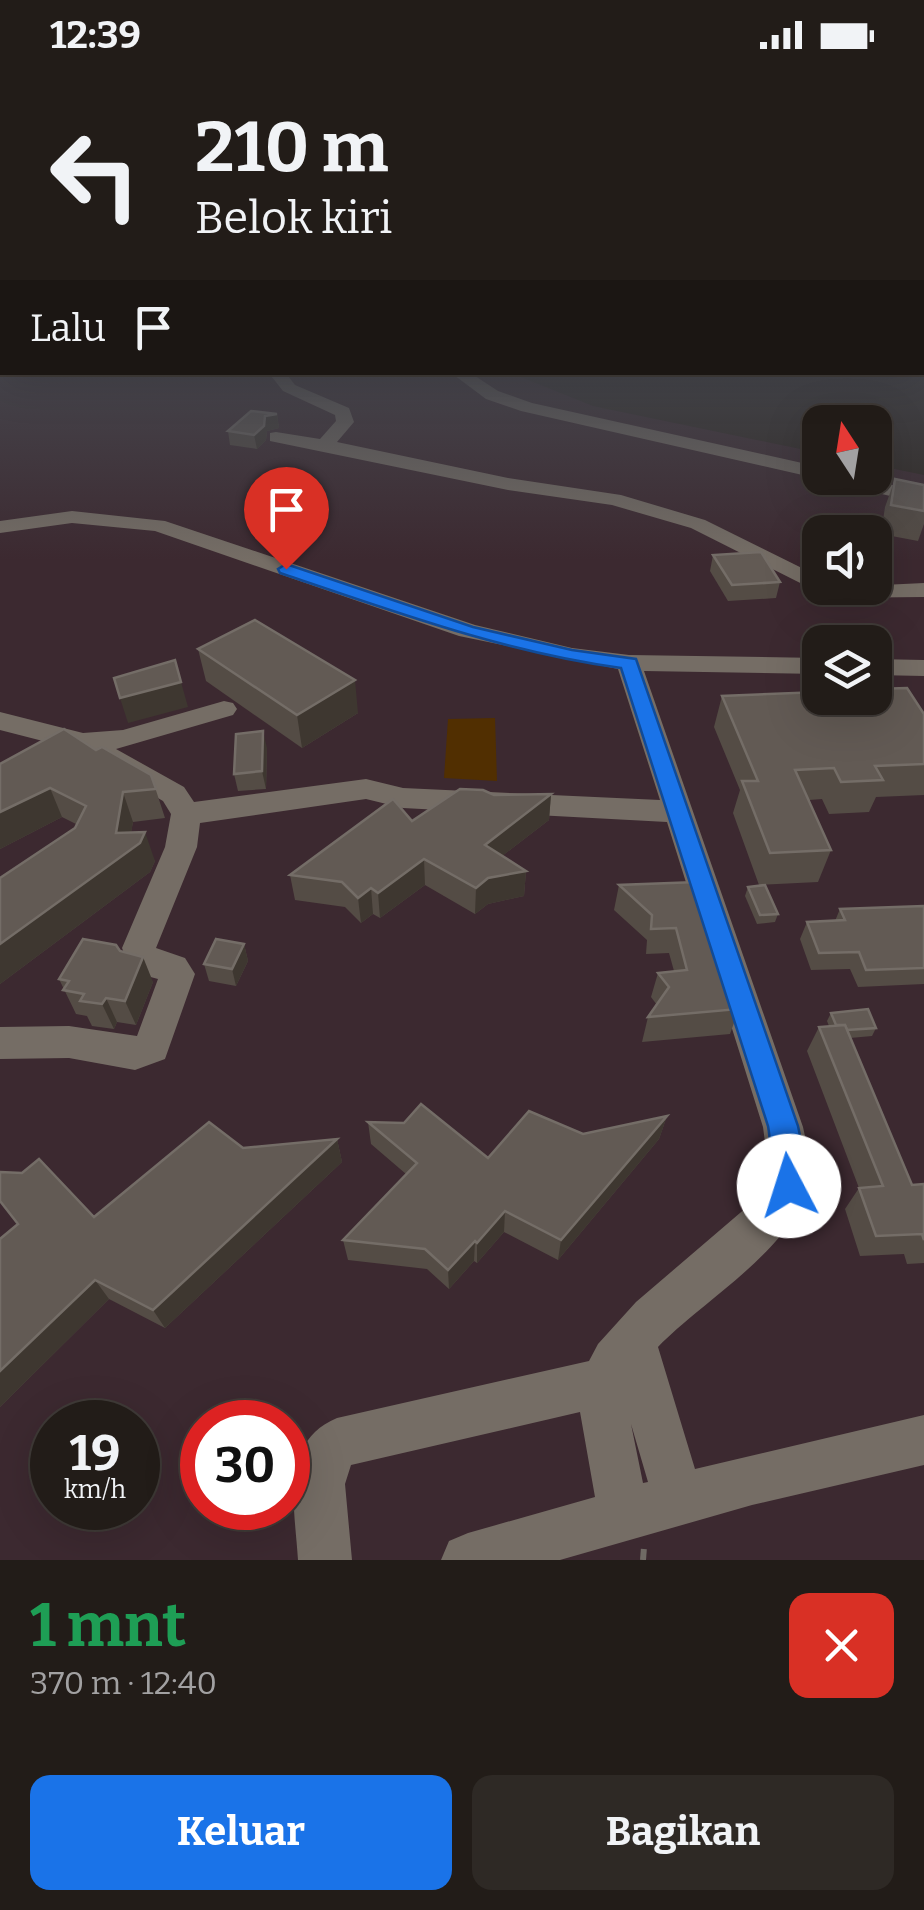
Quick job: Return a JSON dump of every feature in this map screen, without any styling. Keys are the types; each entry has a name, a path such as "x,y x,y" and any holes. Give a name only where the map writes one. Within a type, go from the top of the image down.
{"street":[{"path":"325,445 346,422"},
{"path":"591,422 802,470"},
{"path":"276,437 508,484 600,496 686,519 830,591 924,590"},
{"path":"892,491 924,498"},
{"path":"0,526 72,517 158,525 468,631 572,655 629,663 802,666"},
{"path":"624,1516 607,1416 626,1362 768,1221 782,1204 789,1186 790,1164 783,1126 682,812 629,663"},
{"path":"892,667 924,668"},
{"path":"83,742 124,739 224,709"},
{"path":"0,720 83,742 174,794 186,814 181,846 139,948 144,962 172,968 176,974 152,1047 135,1053 59,1041 0,1043"},
{"path":"186,814 366,789 403,798 682,812"},
{"path":"626,1362 679,1498"},
{"path":"325,1560 319,1484 322,1460 337,1442 626,1362"},
{"path":"468,1560 679,1498 924,1440"}],"shaded area":[{"path":"0,422 668,422 802,449 802,495 892,495 892,468 924,475 924,1560 0,1560"},
{"path":"495,718 497,781 444,778 448,719"}],"building":[{"path":"239,422 264,422 254,435 228,431"},
{"path":"895,479 924,485 924,511 891,505"},
{"path":"761,552 780,582 732,585 713,555"},
{"path":"255,620 355,680 297,715 198,649"},
{"path":"175,660 181,682 120,698 114,678"},
{"path":"892,688 907,688 924,714 924,764 875,766 883,780 841,782 834,768 795,770 831,850 770,853 742,781 758,781 722,696 802,693 802,715 892,715"},
{"path":"64,729 96,750 102,747 151,775 156,789 123,792 116,833 145,832 140,843 0,944 0,878 75,828 86,806 50,788 0,812 0,764"},
{"path":"263,731 262,771 234,774 236,734"},
{"path":"460,789 483,790 494,795 551,794 485,845 526,871 488,878 476,888 424,859 378,893 371,888 358,898 342,882 290,875 393,799 412,821"},
{"path":"697,882 703,916 721,971 726,970 739,1009 648,1017 669,987 658,973 687,970 676,928 651,929 652,915 619,885"},
{"path":"765,885 778,914 760,915 748,887"},
{"path":"924,906 924,968 866,970 859,952 819,953 807,922 845,920 840,909"},
{"path":"83,939 116,945 120,951 143,957 125,1001 80,1001 84,994 63,990 69,981 59,979"},
{"path":"216,939 244,944 232,969 204,964"},
{"path":"868,1009 876,1028 847,1030 845,1025 836,1025 831,1013"},
{"path":"845,1025 912,1185 924,1184 924,1240 922,1234 876,1236 859,1188 883,1186 819,1027"},
{"path":"421,1104 488,1158 529,1111 583,1134 667,1116 561,1240 505,1211 448,1270 425,1249 343,1240 417,1163 368,1122 404,1123"},
{"path":"209,1122 243,1148 337,1139 153,1310 95,1280 0,1371 0,1239 18,1224 0,1201 0,1172 22,1173 39,1159 94,1217"}],"route":[{"path":"286,569 468,631 531,647 629,663 682,812 783,1126 790,1164 789,1186"}]}
